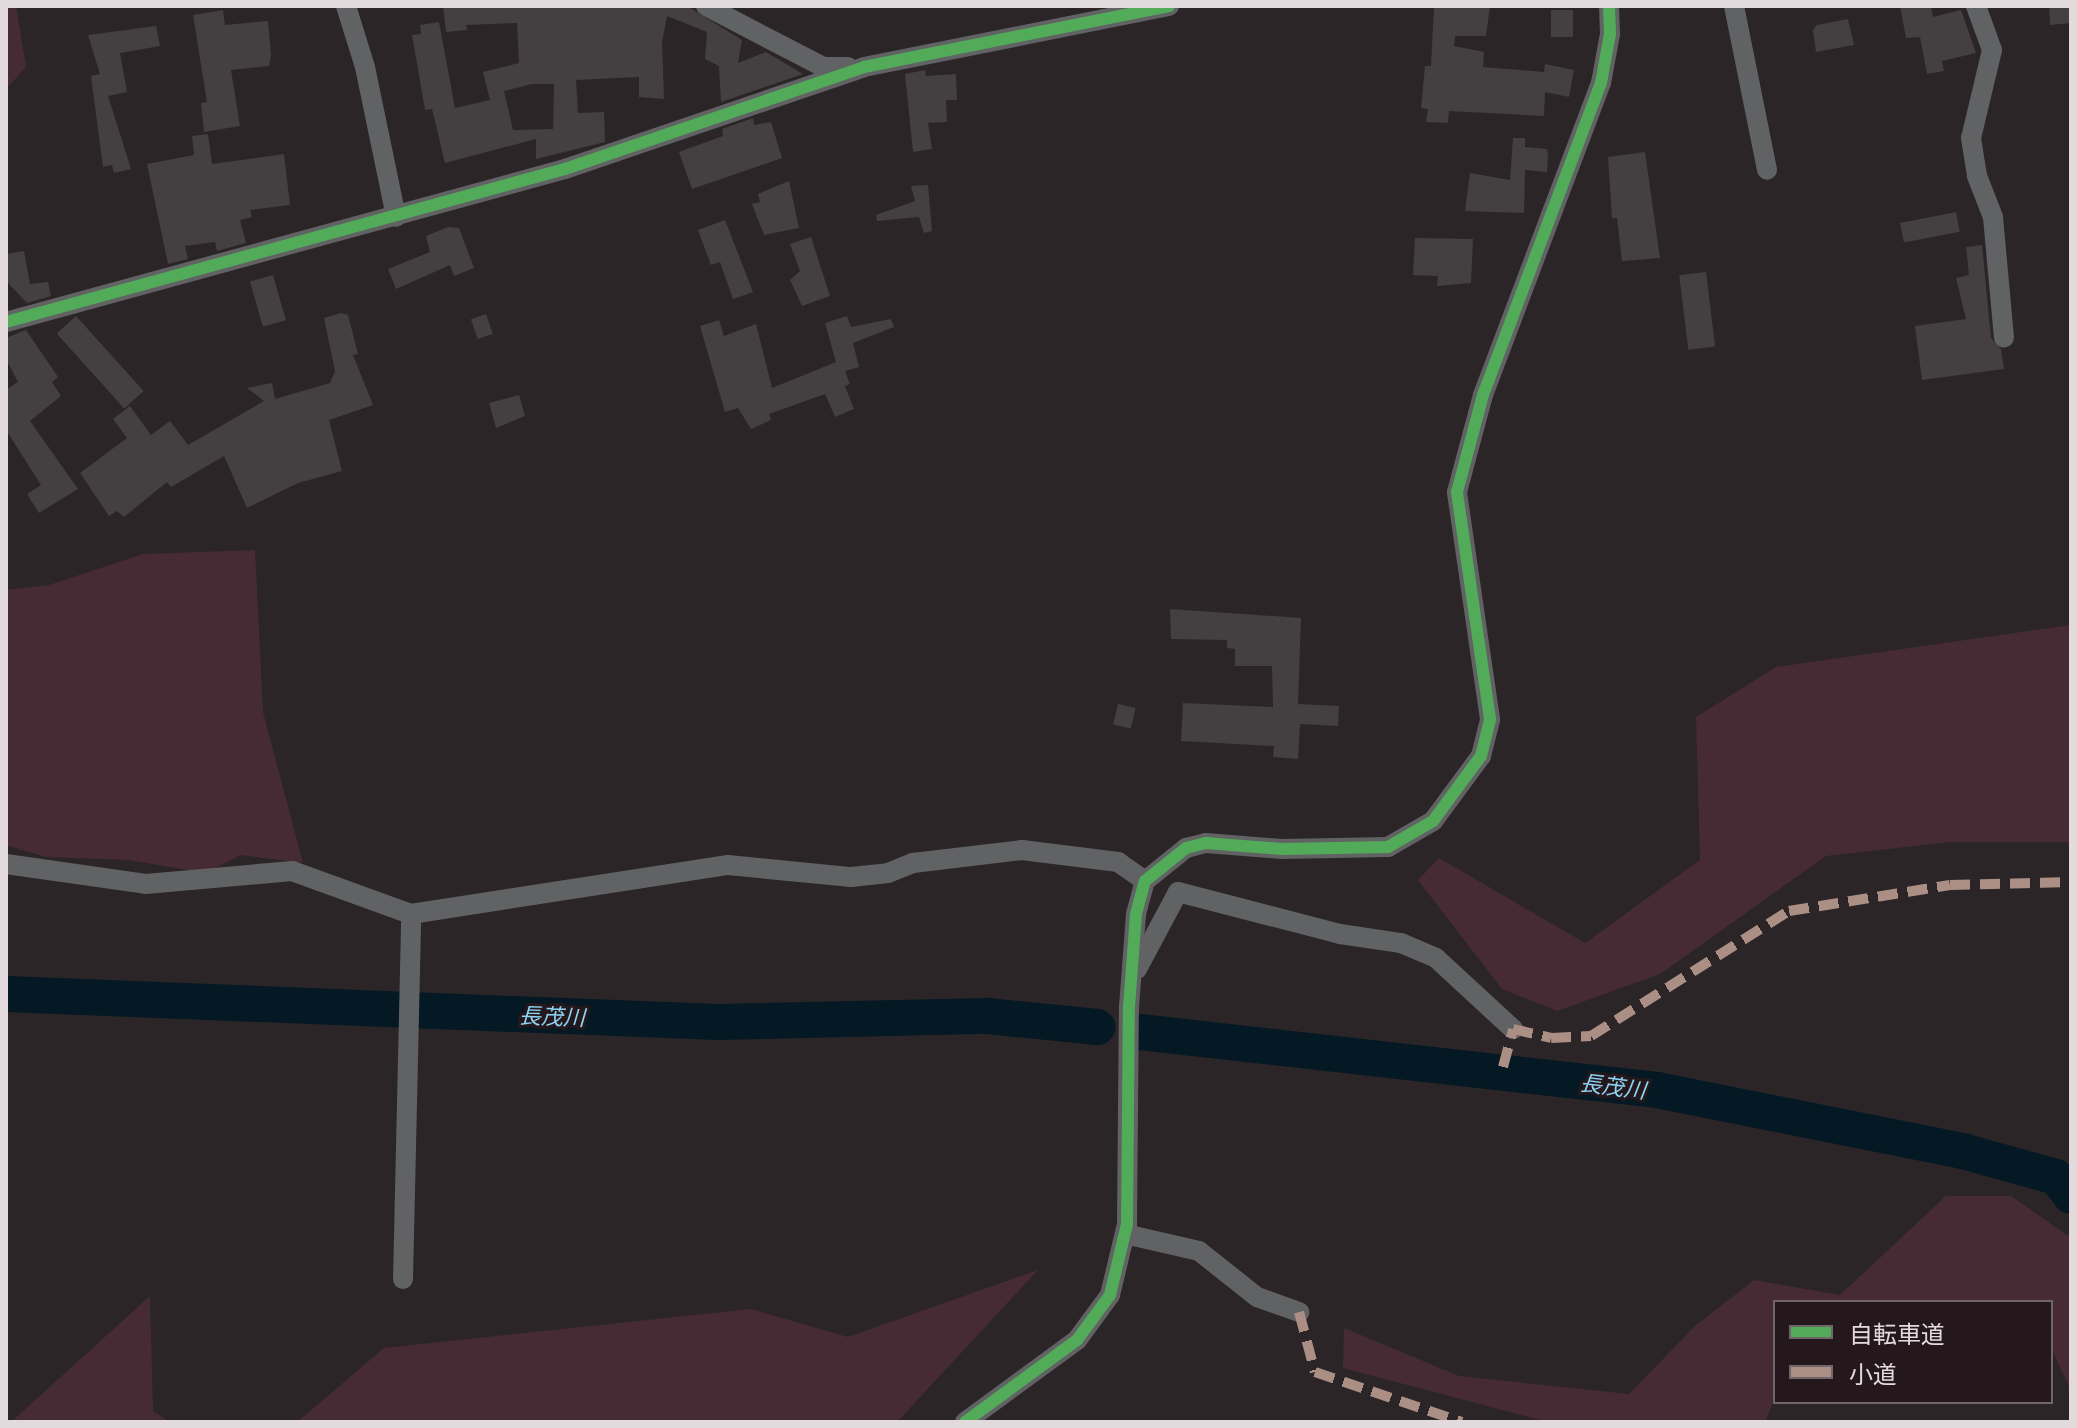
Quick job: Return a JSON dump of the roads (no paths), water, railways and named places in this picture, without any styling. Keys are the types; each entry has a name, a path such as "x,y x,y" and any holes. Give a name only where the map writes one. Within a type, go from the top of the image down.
{"street":[{"path":"346,6 365,67 396,217"},
{"path":"706,6 823,67 864,67"},
{"path":"6,322 565,169 864,67 1169,6"},
{"path":"965,1422 1077,1340 1096,1319 1110,1295 1125,1234 1131,1117 1129,1007 1135,973 1136,914 1145,881 1186,848 1206,843 1282,849 1388,847 1433,821 1470,777 1490,719 1457,492 1483,395 1601,83 1609,6"},
{"path":"1734,6 1767,170"},
{"path":"1976,6 1992,50 1971,138 1977,176 1993,217 2004,337"},
{"path":"6,864 146,884 292,871 411,914 728,865 851,877 888,873 913,863 1022,850 1118,862 1145,881"},
{"path":"1135,973 1178,892 1424,953 1463,980 1513,1029"},
{"path":"403,1279 411,914"},
{"path":"1125,1234 1199,1251 1257,1297 1299,1312"}],"waterway":[{"name":"長茂川","path":"6,994 717,1022 987,1016 1097,1027"},
{"name":"長茂川","path":"1140,1032 1657,1090 1966,1152 2056,1177 2071,1196"}]}
